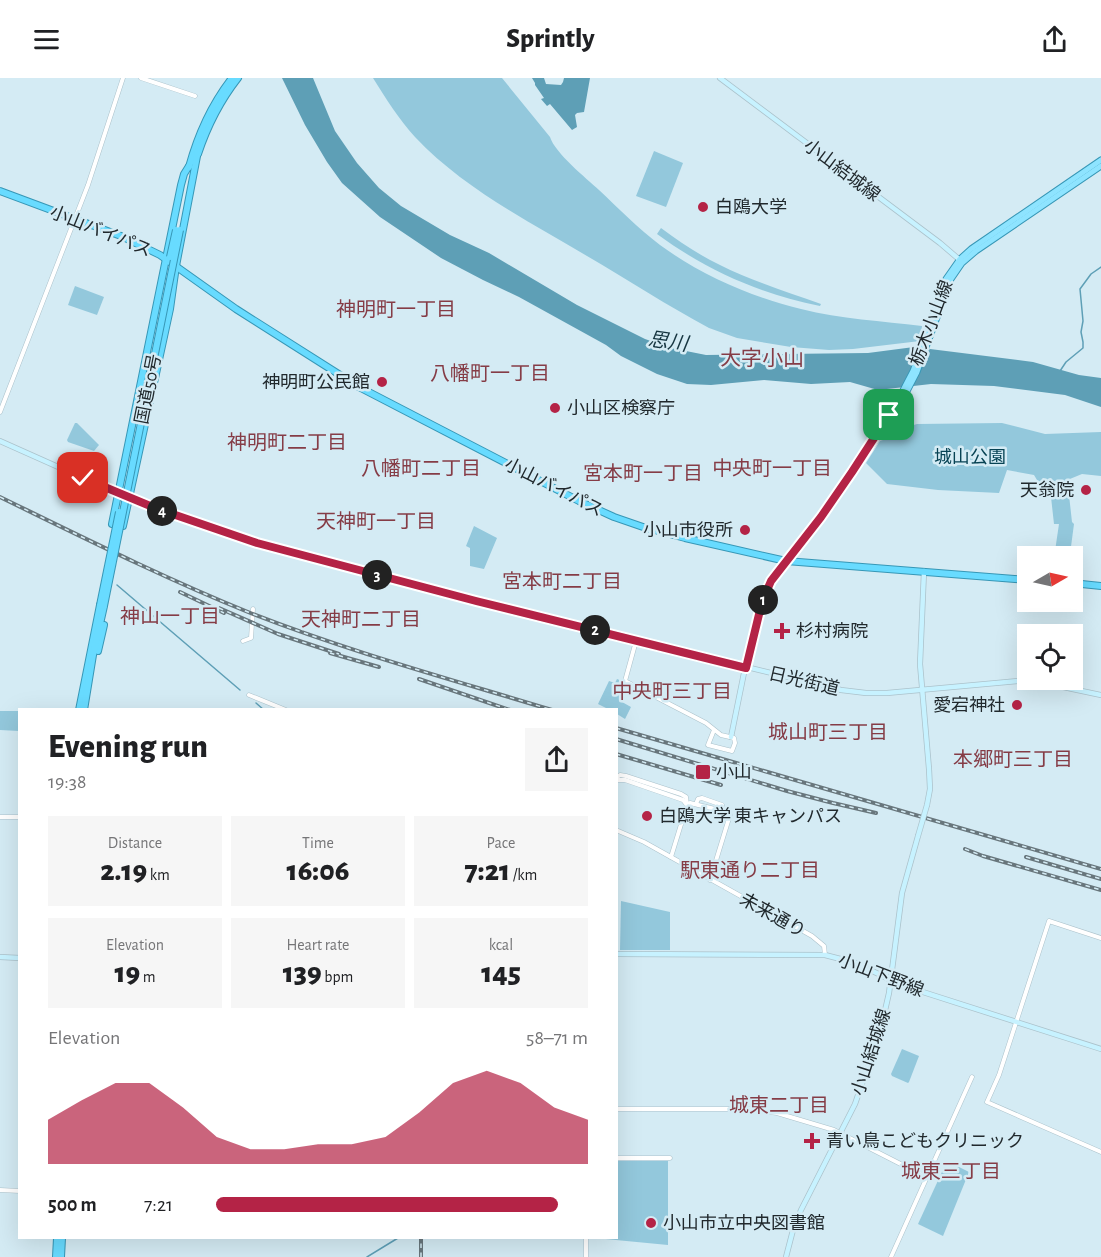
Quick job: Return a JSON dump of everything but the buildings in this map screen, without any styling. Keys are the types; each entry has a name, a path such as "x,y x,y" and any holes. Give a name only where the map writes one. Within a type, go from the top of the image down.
{"highway":[{"name":"国道50号","path":"84,708 102,605 189,166 207,117 232,78"},
{"name":"国道50号","path":"178,230 190,179 205,133 238,78"},
{"path":"102,605 152,400 198,151"},
{"path":"102,605 118,493 181,185 189,166"},
{"name":"小山バイパス","path":"0,191 134,242 167,259 236,309 359,387 614,517 660,532 786,561 1017,578"},
{"path":"1083,584 1101,586"},
{"name":"国道50号","path":"79,708 92,637 102,605"},
{"path":"56,1257 57,1239"},
{"path":"61,1257 62,1239"}],"main road":[{"name":"小山結城線","path":"720,78 961,261"},
{"name":"栃木小山線","path":"786,561 821,517 895,405 913,371 934,320 944,283 961,261 971,249 1101,160"},
{"name":"栃木小山線","path":"961,261 1101,166"},
{"name":"日光街道","path":"0,441 129,498 257,543 476,601 841,690 875,693 1030,680 1101,695"},
{"path":"729,737 765,595 774,576 786,561"},
{"path":"922,690 920,664 924,571"},
{"name":"小山結城線","path":"786,1257 801,1210 841,1133 861,1087 881,1028 891,980 902,893 929,796 930,780 922,690"},
{"name":"小山下野線","path":"618,954 825,955 856,963 901,985 1101,1049"},
{"path":"0,957 18,957"}],"street":[{"path":"0,412 75,219 123,78"},
{"path":"141,78 195,96"},
{"path":"243,641 251,638 253,609"},
{"path":"636,641 625,681 729,737 735,741 732,751 708,745 714,730"},
{"path":"249,695 281,708"},
{"path":"618,779 683,800 687,804 696,804 728,813 730,816 710,880"},
{"path":"671,857 687,804"},
{"path":"0,817 18,817"},
{"name":"未来通り","path":"618,831 644,842 820,941 824,946 825,955"},
{"path":"1101,938 1049,921 999,1075 987,1102 1101,1152"},
{"path":"891,1257 972,1077"},
{"path":"618,1108 765,1111 800,1119 841,1133 928,1178"},
{"path":"618,1158 670,1158"},
{"path":"0,1190 18,1191"},
{"path":"586,1239 586,1257"}],"green space":[{"path":"373,78 502,78 564,158 636,225 676,256 727,284 782,304 831,315 922,326 920,341 829,350 791,347 737,338 709,328 475,188 415,137"},
{"path":"654,151 683,163 666,207 636,196"},
{"path":"661,228 697,253 732,271 821,304 820,306 776,295 734,279 695,259 657,234"},
{"path":"75,286 104,297 97,315 68,305"},
{"path":"75,423 99,445 94,451 68,442"},
{"name":"城山公園","path":"1002,423 1045,434 1101,432 1101,476 1082,474 1043,490 1034,475 1007,470 999,493 938,490 887,484 866,463 880,441 886,439 894,431 917,424"},
{"path":"1069,495 1074,524 1071,546 1056,546 1059,524 1054,524 1051,497"},
{"path":"474,526 497,538 484,569 470,566 470,548 466,546"},
{"path":"617,679 624,682 621,689 624,697 622,702 631,707 625,719 618,715 618,708 606,708 598,704 609,681 615,683"},
{"path":"0,711 18,711 18,731 0,730"},
{"path":"621,901 670,912 670,950 620,950"},
{"path":"902,1049 919,1056 908,1083 891,1074"},
{"path":"618,1161 668,1161 668,1245 605,1239 618,1239"},
{"path":"947,1161 969,1172 943,1236 918,1224"}],"shaded area":[{"path":"282,78 313,78 335,131 357,163 379,188 401,206 450,235 489,253 577,305 645,339 671,348 706,355 868,353 914,347 1033,362 1079,375 1101,378 1101,407 1065,395 994,386 931,384 878,390 850,382 811,384 764,380 711,385 687,384 657,374 621,356 606,345 519,297 441,258 380,217 342,183 327,162 305,125"},
{"path":"532,78 544,78 546,84 561,85 564,78 590,78 584,112 575,115 577,127 572,130 550,104 547,106 541,99 544,98"}],"waterway":[{"path":"1060,371 1066,362 1083,348 1080,289 1091,274 1101,267"},
{"path":"117,585 240,690"},
{"path":"256,703 262,708"},
{"path":"367,1257 396,1239"}],"railway":[{"path":"0,497 154,571 248,612 361,652 545,708"},
{"path":"180,592 224,613"},
{"path":"219,608 278,634 339,654"},
{"path":"330,653 379,667"},
{"path":"419,679 504,708"},
{"path":"618,729 1101,869"},
{"path":"618,740 787,791 876,813"},
{"path":"618,755 721,785"},
{"path":"965,849 1101,890"},
{"path":"1026,857 1101,879"},
{"path":"421,1239 421,1257"}],"place":[{"name":"白鴎大学","path":"703,207"},
{"name":"神明町公民館","path":"382,382"},
{"name":"小山区検察庁","path":"555,408"},
{"name":"天翁院","path":"1086,490"},
{"name":"小山市役所","path":"745,530"},
{"name":"杉村病院","path":"782,631"},
{"name":"愛宕神社","path":"1017,705"},
{"name":"小山","path":"703,772"},
{"name":"白鴎大学 東キャンパス","path":"647,816"},
{"name":"青い鳥こどもクリニック","path":"812,1141"},
{"name":"小山市立中央図書館","path":"651,1223"}],"district":[{"name":"神明町一丁目","path":"396,309"},
{"name":"大字小山","path":"762,358"},
{"name":"八幡町一丁目","path":"490,373"},
{"name":"神明町二丁目","path":"287,442"},
{"name":"八幡町二丁目","path":"421,468"},
{"name":"中央町一丁目","path":"772,468"},
{"name":"宮本町一丁目","path":"643,473"},
{"name":"天神町一丁目","path":"376,521"},
{"name":"宮本町二丁目","path":"562,581"},
{"name":"神山一丁目","path":"170,616"},
{"name":"天神町二丁目","path":"361,619"},
{"name":"中央町三丁目","path":"672,691"},
{"name":"城山町三丁目","path":"828,732"},
{"name":"本郷町三丁目","path":"1013,759"},
{"name":"駅東通り二丁目","path":"750,870"},
{"name":"城東二丁目","path":"779,1105"},
{"name":"城東三丁目","path":"951,1171"}],"route":[{"path":"83,478 155,508 257,543 476,601 746,668 762,602 771,581 821,517 889,415"}],"water label":[{"name":"思川","path":"668,341"}]}
